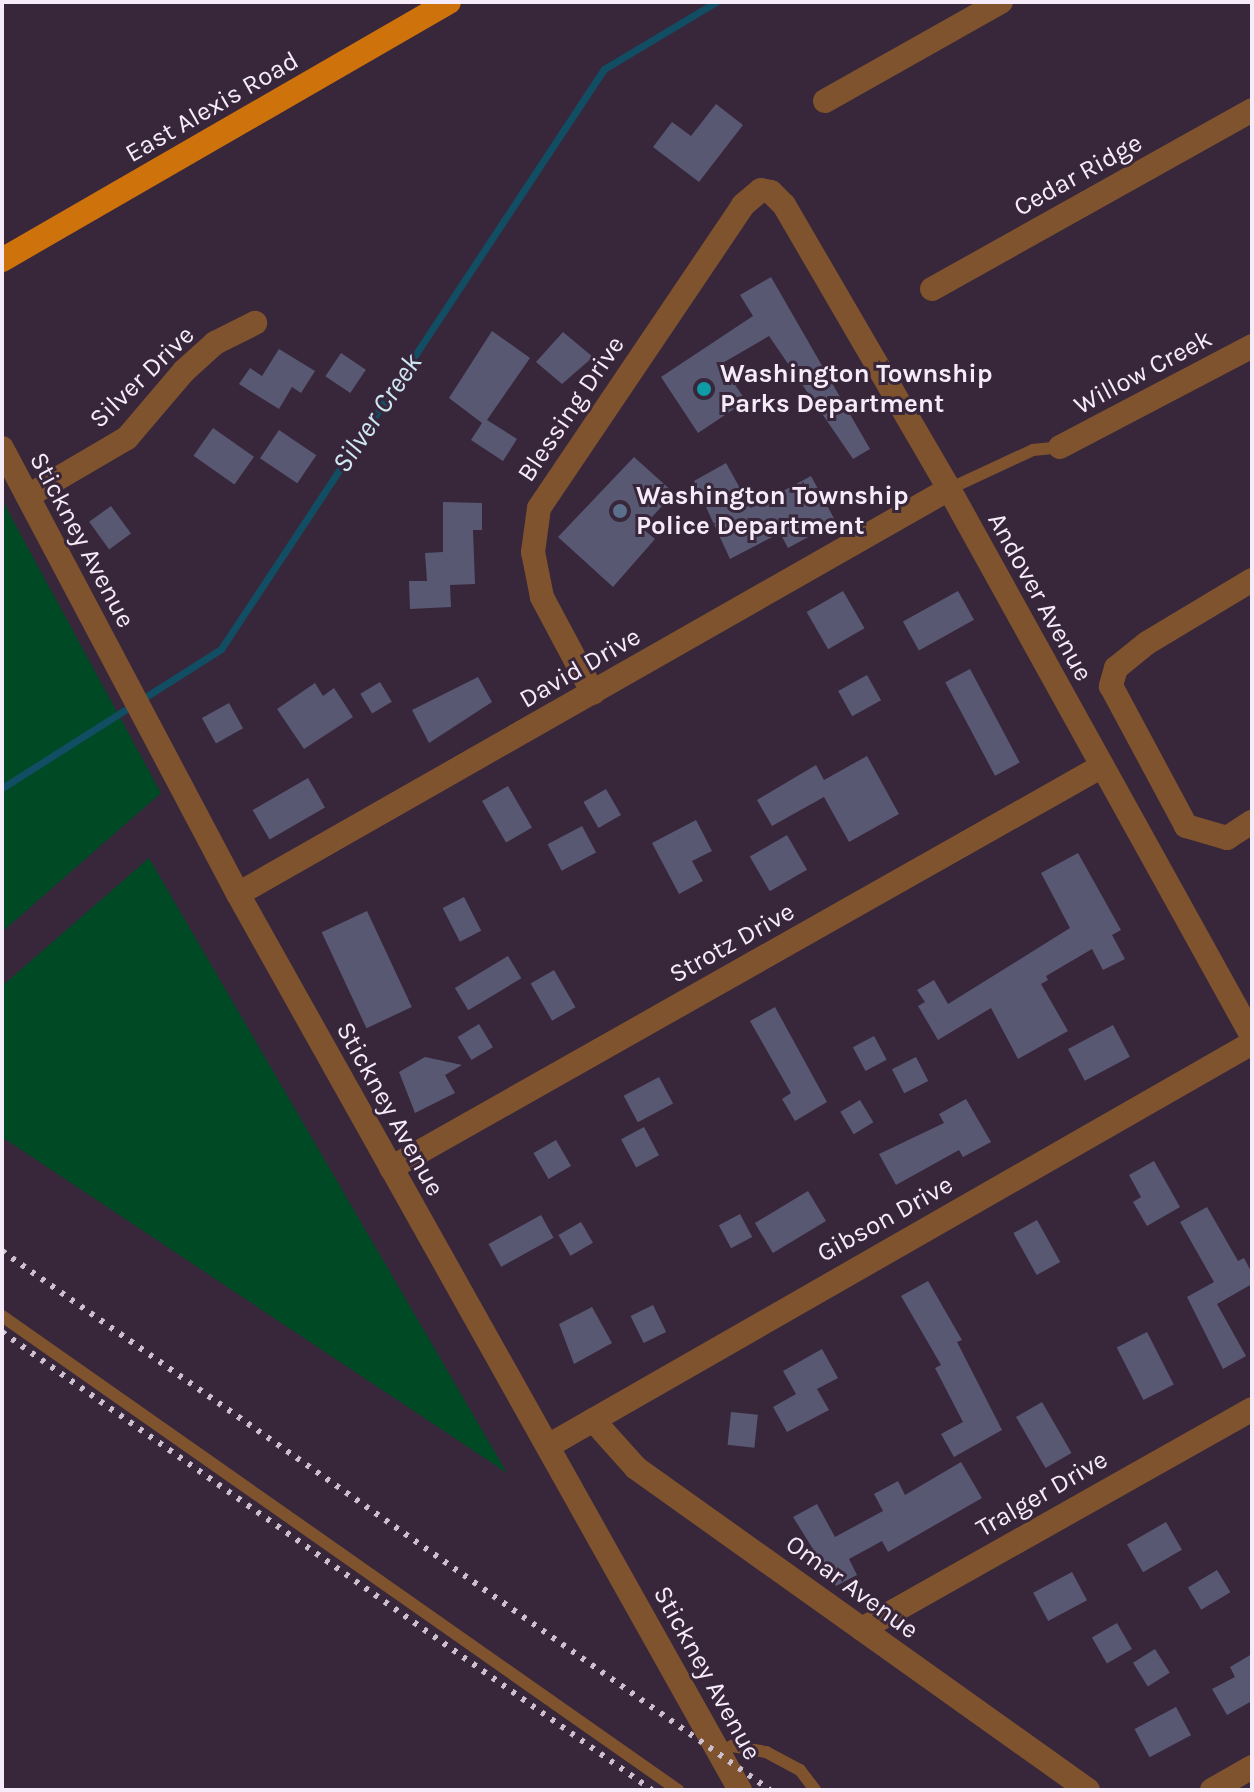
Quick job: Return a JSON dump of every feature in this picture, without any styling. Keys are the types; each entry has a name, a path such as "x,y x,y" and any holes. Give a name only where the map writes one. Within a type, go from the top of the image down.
{"main road":[{"name":"East Alexis Road","path":"11,255 449,2"}],"street":[{"path":"825,101 1001,2"},
{"name":"Cedar Ridge","path":"932,289 1252,110"},
{"name":"Blessing Drive","path":"593,693 542,597 533,552 539,508 743,205 761,190 771,192"},
{"name":"Andover Avenue","path":"771,192 784,205 949,489 1252,1036"},
{"name":"Silver Drive","path":"28,496 127,438 215,343 255,323"},
{"name":"Willow Creek","path":"1060,447 1252,346"},
{"name":"Stickney Avenue","path":"2,448 161,754 720,1752 735,1788"},
{"name":"David Drive","path":"238,894 949,489"},
{"path":"1252,580 1169,630 1116,668 1111,686 1115,699 1186,826 1227,838 1252,822"},
{"name":"Strotz Drive","path":"391,1168 1102,766"},
{"name":"Gibson Drive","path":"548,1446 1252,1043"},
{"name":"Tralger Drive","path":"862,1629 1252,1409"},
{"name":"Omar Avenue","path":"593,1420 636,1468 1088,1790"},
{"path":"1212,1790 1252,1767"}],"lane":[{"path":"949,489 1033,450 1060,447"},
{"path":"2,1316 678,1790"},
{"path":"720,1752 732,1746 766,1752 800,1770 815,1790"}],"green space":[{"path":"2,500 161,793 2,932"},
{"path":"149,858 507,1473 2,1137 2,986"}],"building":[{"path":"716,104 743,125 699,182 653,147 672,122 691,136"},
{"path":"771,277 870,449 853,459 769,336 721,364 746,401 698,433 661,377 753,316 740,295"},
{"path":"492,331 530,358 487,420 517,439 503,461 471,440 482,423 449,398"},
{"path":"563,332 593,357 562,384 536,362"},
{"path":"279,349 315,371 301,393 292,387 279,409 239,384 250,368 262,376"},
{"path":"341,353 366,370 350,393 325,376"},
{"path":"213,428 254,457 234,485 193,456"},
{"path":"279,430 316,455 297,483 260,458"},
{"name":"Washington Township Police Department","path":"634,457 674,493 642,528 655,539 613,587 558,537"},
{"path":"726,463 751,508 811,476 836,522 788,548 780,533 730,559 694,481"},
{"path":"443,502 482,503 482,530 473,530 475,584 450,585 451,607 410,609 409,581 427,581 425,553 443,552"},
{"path":"111,506 131,534 109,549 89,522"},
{"path":"843,591 864,628 828,649 807,612"},
{"path":"958,591 974,620 919,650 903,622"},
{"path":"970,669 1020,763 995,776 945,682"},
{"path":"867,675 881,700 852,716 838,691"},
{"path":"478,677 492,702 429,743 412,710"},
{"path":"380,682 392,702 372,714 360,694"},
{"path":"315,683 323,696 334,688 353,717 304,749 277,709"},
{"path":"229,703 243,728 216,743 202,718"},
{"path":"867,756 899,814 849,842 824,797 772,826 757,800 816,765 824,780"},
{"path":"308,778 325,807 270,839 253,810"},
{"path":"508,786 532,828 506,843 482,801"},
{"path":"606,789 621,815 598,828 583,802"},
{"path":"696,820 712,851 692,861 703,881 679,894 652,843"},
{"path":"582,826 596,852 562,871 548,844"},
{"path":"787,835 807,870 770,891 750,856"},
{"path":"1078,853 1121,930 1112,935 1125,959 1103,970 1092,949 1046,976 1048,980 1041,984 1068,1031 1018,1059 991,1008 938,1040 918,1006 925,1002 917,990 934,980 948,1004 1070,928 1041,873"},
{"path":"464,897 481,931 460,942 443,908"},
{"path":"367,911 412,1007 366,1028 322,932"},
{"path":"508,956 521,978 468,1010 455,988"},
{"path":"554,970 576,1007 552,1021 531,984"},
{"path":"775,1007 827,1102 795,1121 782,1099 791,1093 750,1021"},
{"path":"479,1024 493,1047 471,1060 458,1037"},
{"path":"1113,1025 1130,1057 1085,1081 1068,1049"},
{"path":"874,1036 887,1060 865,1071 853,1047"},
{"path":"425,1057 462,1065 445,1075 455,1093 415,1113 399,1072"},
{"path":"916,1057 928,1081 904,1093 892,1069"},
{"path":"659,1077 673,1103 638,1122 624,1096"},
{"path":"966,1099 991,1142 963,1157 959,1150 896,1185 879,1154 944,1123 939,1114"},
{"path":"860,1100 873,1122 854,1134 840,1112"},
{"path":"644,1127 659,1155 636,1167 621,1139"},
{"path":"556,1140 571,1166 548,1179 533,1153"},
{"path":"1154,1161 1180,1207 1147,1226 1133,1202 1141,1197 1129,1175"},
{"path":"808,1191 826,1221 773,1253 755,1223"},
{"path":"1207,1207 1238,1261 1244,1258 1252,1273 1252,1284 1217,1304 1246,1356 1223,1369 1187,1297 1214,1282 1180,1222"},
{"path":"740,1214 752,1237 731,1248 719,1225"},
{"path":"541,1215 554,1238 501,1267 489,1244"},
{"path":"1037,1220 1060,1262 1037,1275 1013,1233"},
{"path":"581,1222 593,1243 570,1256 558,1235"},
{"path":"928,1281 962,1340 957,1342 1002,1430 954,1457 941,1434 963,1422 935,1368 941,1365 901,1296"},
{"path":"653,1305 666,1332 644,1343 631,1316"},
{"path":"592,1307 612,1343 574,1364 559,1324"},
{"path":"1147,1332 1174,1385 1143,1400 1117,1347"},
{"path":"822,1349 838,1378 817,1389 829,1410 787,1432 773,1407 796,1394 783,1371"},
{"path":"1042,1402 1072,1453 1046,1468 1016,1417"},
{"path":"731,1412 758,1415 754,1448 728,1445"},
{"path":"961,1462 982,1498 888,1552 882,1541 849,1559 857,1575 836,1586 793,1517 817,1504 835,1537 883,1511 874,1494 898,1481 905,1495"},
{"path":"1166,1522 1182,1550 1143,1572 1127,1544"},
{"path":"1217,1570 1230,1592 1201,1610 1188,1588"},
{"path":"1072,1572 1087,1600 1048,1621 1033,1593"},
{"path":"1117,1623 1132,1649 1107,1663 1092,1638"},
{"path":"1155,1649 1170,1673 1148,1687 1133,1663"},
{"path":"1252,1654 1252,1706 1250,1702 1227,1715 1212,1689 1235,1677 1230,1667"},
{"path":"1176,1707 1191,1735 1150,1757 1135,1729"}],"waterway":[{"name":"Silver Creek","path":"2,788 221,649 604,69 716,2"}],"railway":[{"path":"2,1251 770,1790"},
{"path":"2,1332 652,1790"}],"place":[{"name":"Washington Township Parks Department","path":"704,389"},
{"name":"Washington Township Police Department","path":"620,511"}]}
